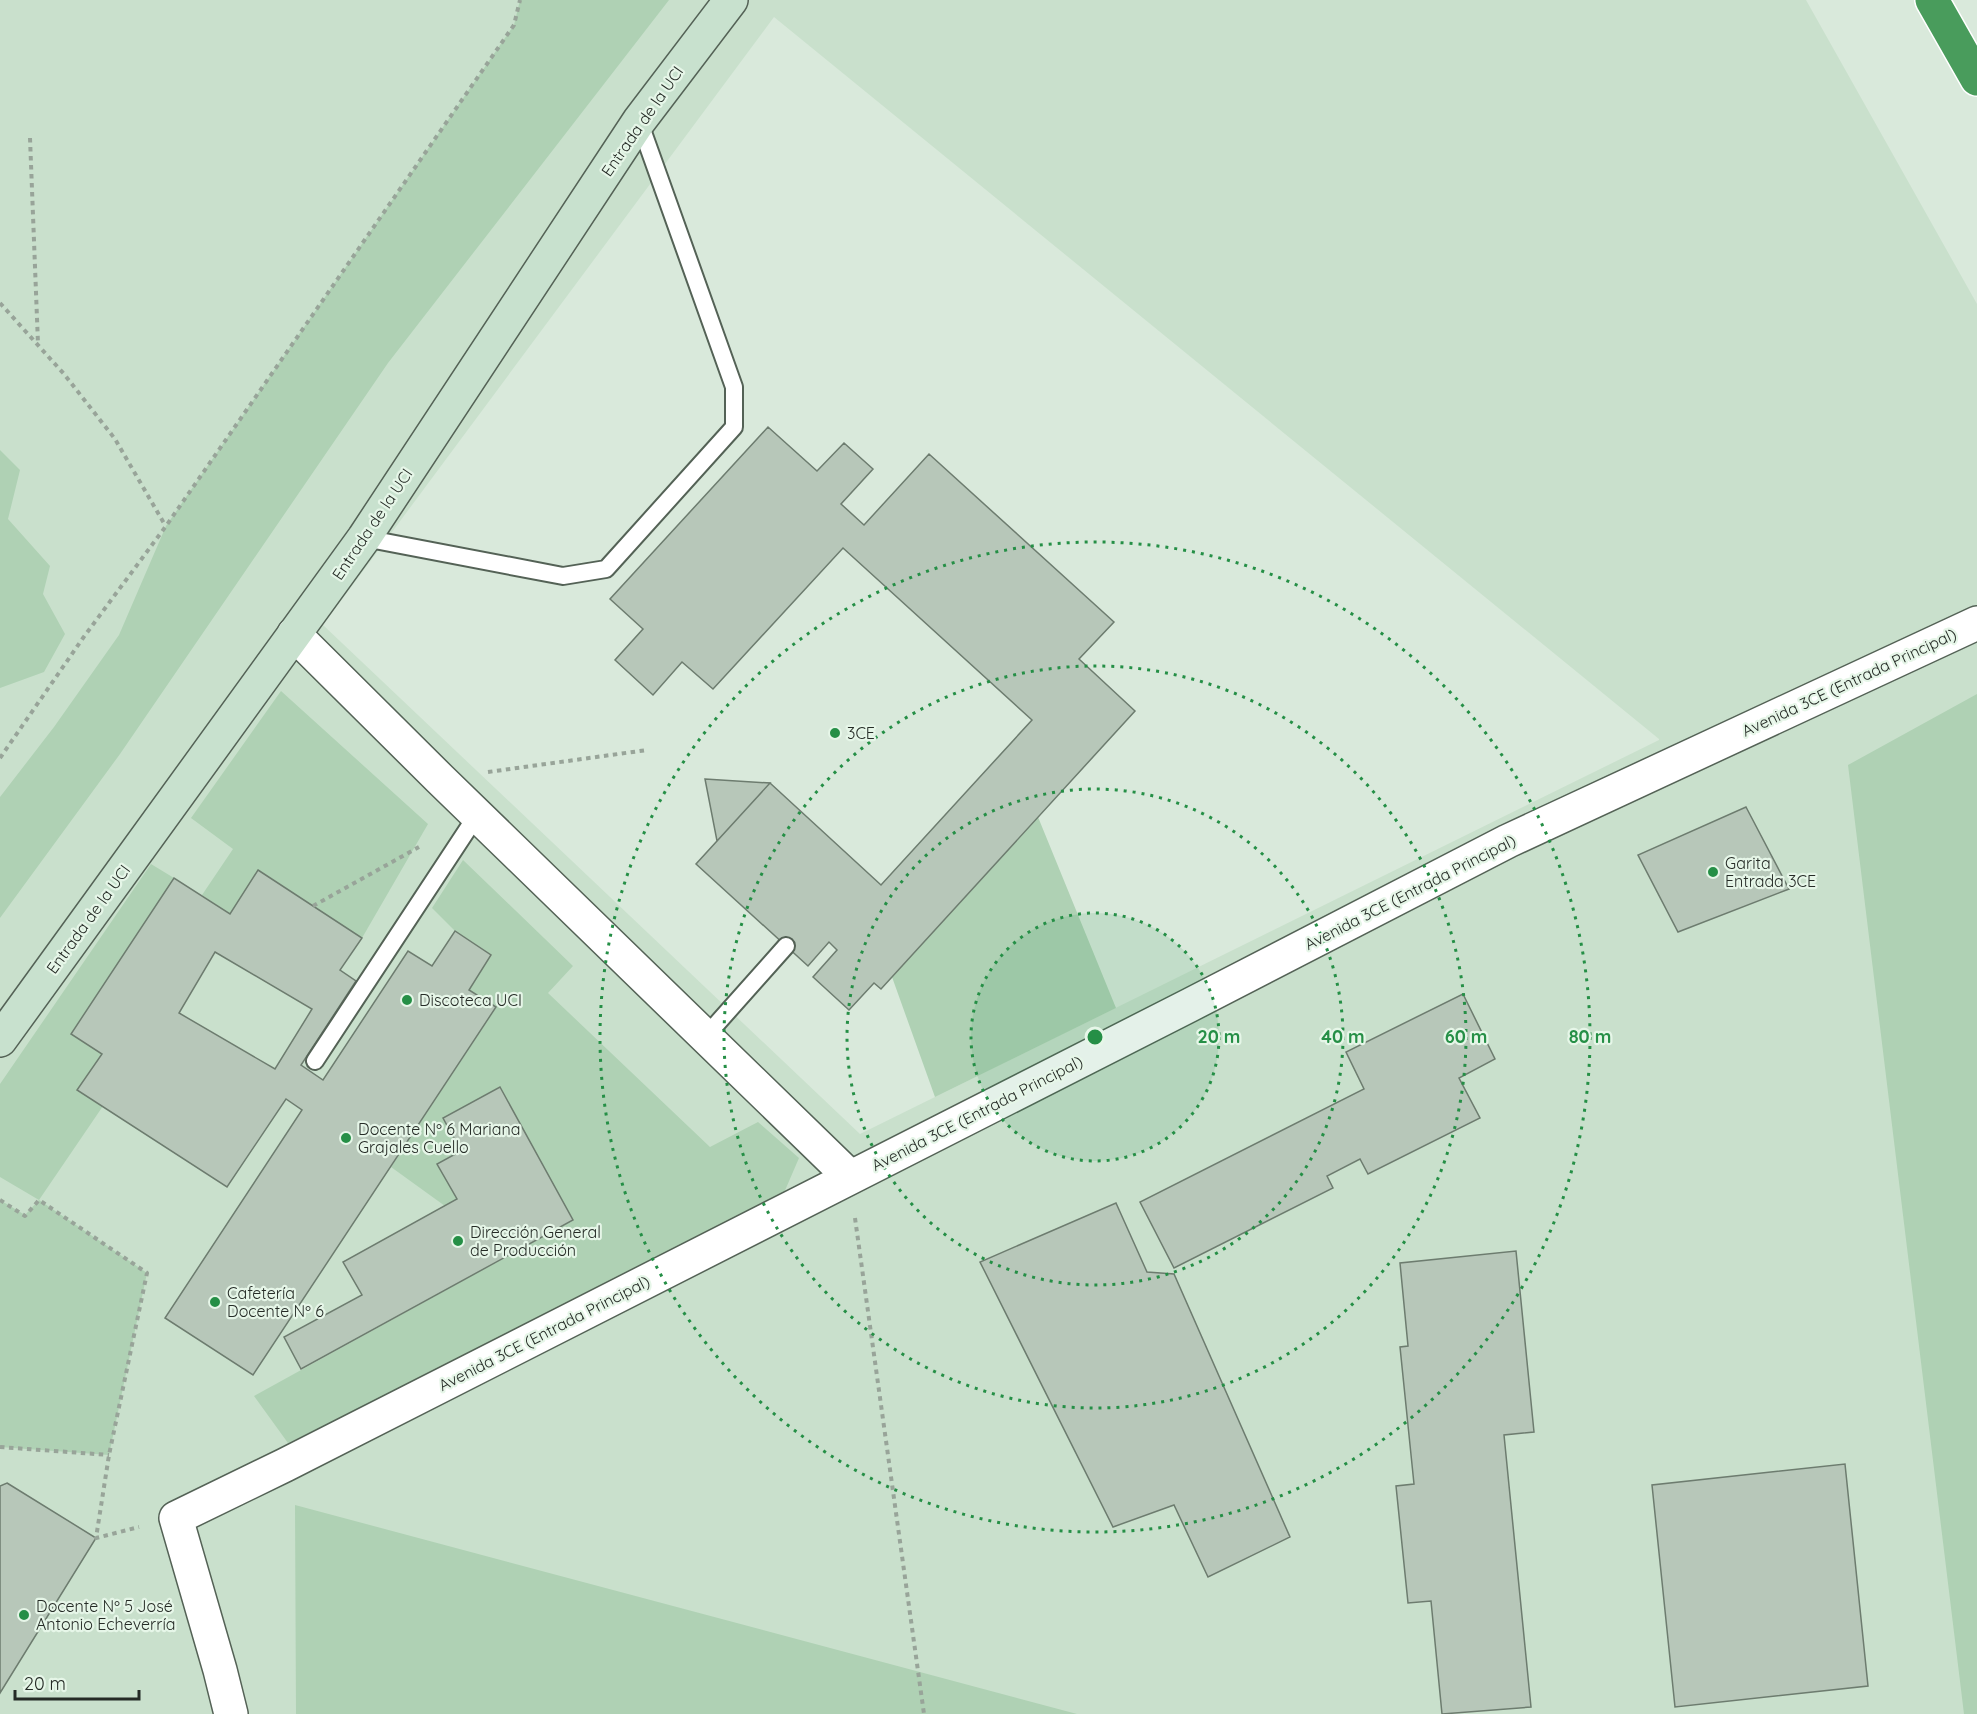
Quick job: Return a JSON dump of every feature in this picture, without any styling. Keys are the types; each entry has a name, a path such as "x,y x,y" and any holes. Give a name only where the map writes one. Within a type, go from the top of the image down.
{"highway":[{"path":"1932,0 1977,79"}],"street":[{"name":"Entrada de la UCI","path":"0,1040 364,538 639,122 731,0"},
{"name":"Avenida 3CE (Entrada Principal)","path":"176,1518 285,1465 1508,841 1977,623"},
{"path":"294,634 850,1177"},
{"path":"176,1518 231,1714"}],"lane":[{"path":"364,538 563,576 606,569 734,427 734,387 639,122"},
{"path":"315,1061 477,815"},
{"path":"705,1037 786,946"}],"path":[{"path":"0,758 83,638 166,526 514,25 520,0"},
{"path":"30,138 38,345"},
{"path":"0,303 64,374 115,439 166,526"},
{"path":"440,779 647,750"},
{"path":"313,906 426,843"},
{"path":"850,1177 924,1714"},
{"path":"0,1200 25,1216 39,1200 147,1273 109,1455 96,1538 176,1518"},
{"path":"0,1447 109,1455"}],"shaded area":[{"path":"0,0 1806,0 1977,304 1977,1714 0,1714","holes":["774,17 1659,739 860,1134 323,625"]},
{"path":"520,0 669,0 388,363 120,754 0,918 0,797 54,727 119,635 166,526 514,25"},
{"path":"0,450 20,470 8,519 50,566 43,594 65,634 44,672 0,688"},
{"path":"281,691 428,824 362,938 259,870 230,914 202,895 233,849 191,818"},
{"path":"1977,694 1977,1714 1964,1714 1848,765"},
{"path":"1038,817 1116,1008 935,1097 892,977"},
{"path":"463,860 573,966 548,993 710,1147 758,1122 799,1158 777,1209 288,1443 254,1396 573,1220 500,1087 443,1118 461,1151 438,1165 457,1199 445,1206 391,1167 496,1008 469,990 491,955 455,931 432,908"},
{"path":"151,864 174,878 71,1034 102,1054 78,1089 103,1106 39,1200 0,1177 0,1084"},
{"path":"0,1200 25,1215 39,1200 147,1273 109,1455 0,1447"},
{"path":"295,1505 1077,1714 296,1714"}],"building":[{"path":"768,427 817,471 844,443 873,469 841,504 864,525 929,454 1114,622 1079,659 1135,711 881,989 874,983 849,1010 813,977 837,950 829,942 808,966 696,864 770,783 881,885 1032,720 843,548 713,689 682,662 653,695 615,660 643,629 610,599"},
{"path":"705,779 770,783 717,841"},
{"name":"Garita Entrada 3CE","path":"1746,807 1789,889 1678,932 1638,855"},
{"name":"Docente Nº 6 Mariana Grajales Cuello","path":"258,870 362,938 340,970 356,981 301,1065 323,1080 408,951 432,966 455,931 491,955 469,990 496,1007 253,1375 165,1318 302,1110 286,1099 227,1187 77,1090 102,1054 71,1034 174,878 230,914","holes":["215,952 312,1009 275,1069 179,1013"]},
{"path":"1463,994 1495,1059 1459,1078 1480,1118 1368,1174 1360,1159 1327,1176 1333,1188 1174,1268 1140,1202 1364,1089 1346,1052"},
{"name":"Dirección General de Producción","path":"500,1087 573,1220 301,1369 284,1337 362,1295 343,1262 457,1199 437,1164 461,1151 443,1118"},
{"path":"1116,1203 1147,1272 1174,1274 1290,1537 1208,1577 1174,1505 1113,1527 980,1262"},
{"path":"1516,1251 1534,1432 1504,1435 1531,1707 1442,1714 1431,1601 1408,1603 1396,1486 1414,1484 1400,1347 1408,1346 1400,1263"},
{"path":"1845,1464 1868,1686 1675,1707 1652,1485"},
{"name":"Docente Nº 5 José Antonio Echeverría","path":"7,1483 96,1538 0,1693 0,1486"}],"place":[{"name":"3CE","path":"835,733"},
{"name":"Garita Entrada 3CE","path":"1713,872"},
{"name":"Discoteca UCI","path":"407,1000"},
{"name":"Docente Nº 6 Mariana Grajales Cuello","path":"346,1138"},
{"name":"Dirección General de Producción","path":"458,1241"},
{"name":"Cafetería Docente Nº 6","path":"215,1302"},
{"name":"Docente Nº 5 José Antonio Echeverría","path":"24,1615"}]}
